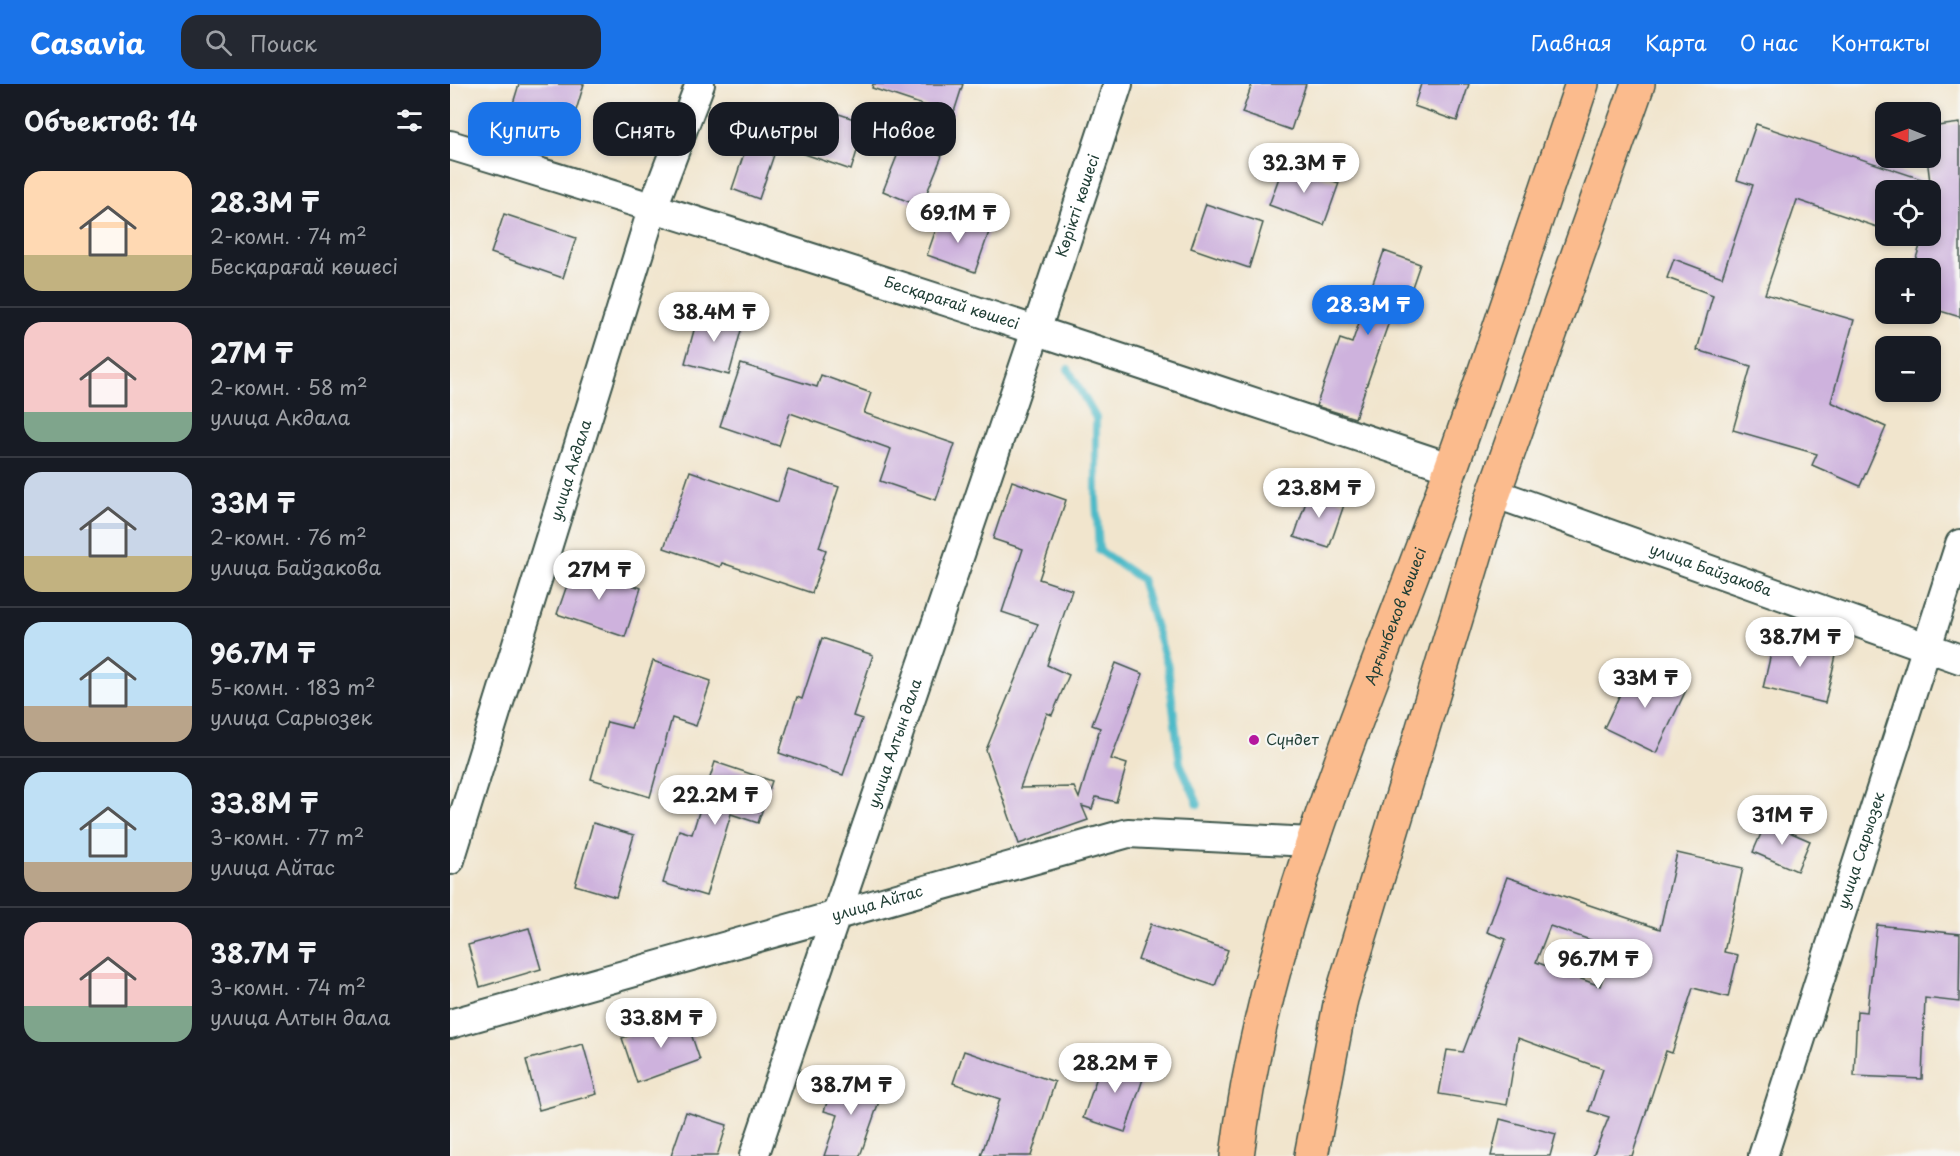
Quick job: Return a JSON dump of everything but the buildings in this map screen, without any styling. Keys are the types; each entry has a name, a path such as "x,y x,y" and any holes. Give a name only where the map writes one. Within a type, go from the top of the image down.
{"main road":[{"name":"Арғынбеков көшесі","path":"1237,1156 1242,1110 1270,987 1311,842 1452,468 1582,84"},
{"path":"1311,1156 1341,999 1494,493 1638,84"},
{"path":"1519,270 1565,289"}],"street":[{"name":"улица Акдала","path":"450,860 653,207 700,84"},
{"name":"Көрікті көшесі","path":"1038,330 1118,84"},
{"name":"Бесқарағай көшесі","path":"450,145 1038,330 1452,468"},
{"name":"улица Алтын дала","path":"754,1156 1038,330"},
{"name":"улица Байзакова","path":"1494,493 1960,659"},
{"name":"улица Сарыозек","path":"1763,1156 1960,544"},
{"name":"улица Айтас","path":"450,1024 1128,833 1311,842"}],"waterway":[{"path":"1068,369 1096,418 1096,499 1099,550 1141,579 1168,667 1180,763 1198,804"}],"place":[{"name":"Сүндет","path":"1254,740"}]}
